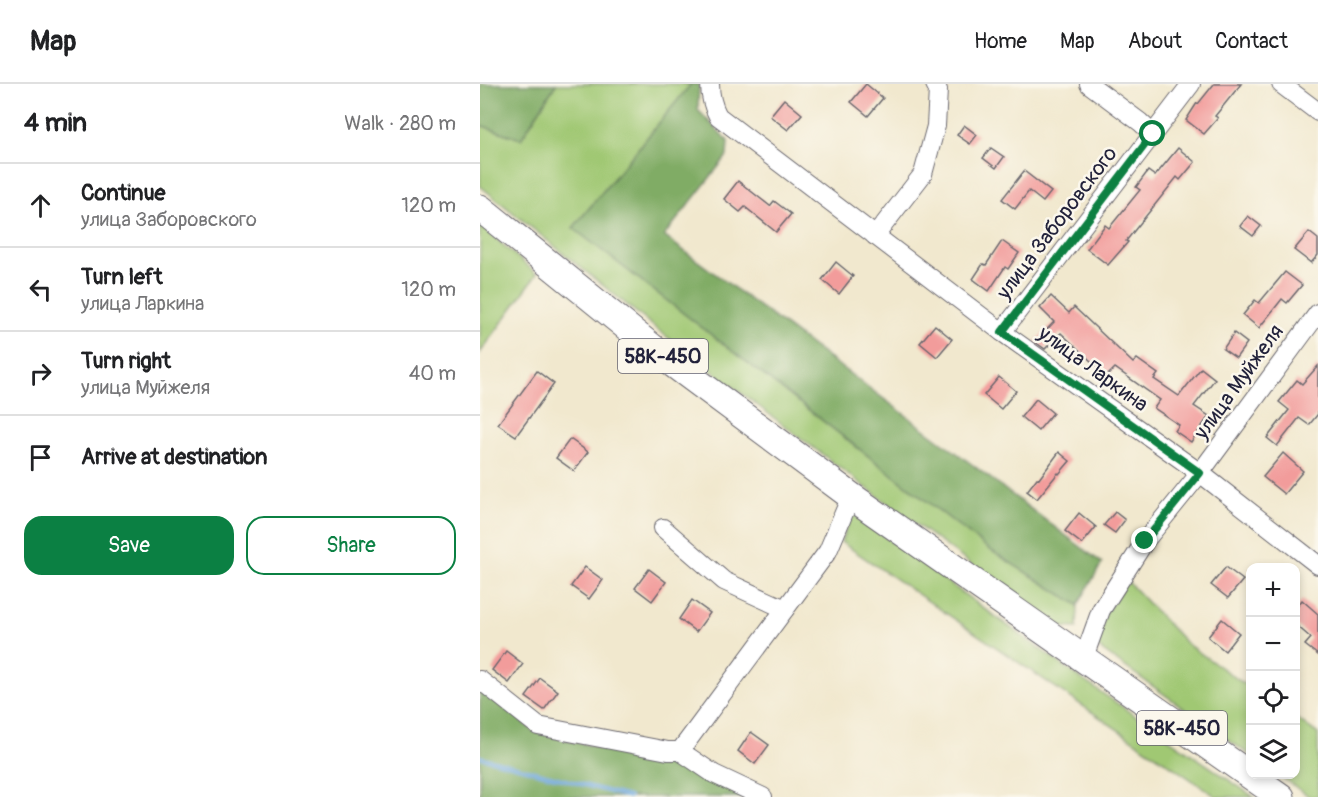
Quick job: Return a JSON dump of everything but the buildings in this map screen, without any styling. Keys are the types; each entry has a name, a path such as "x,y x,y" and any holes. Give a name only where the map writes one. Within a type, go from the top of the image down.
{"highway":[{"name":"58К-450","path":"480,208 664,357 851,496 1281,797"}],"street":[{"path":"875,236 923,174 936,126 938,90 935,84"},
{"path":"1089,84 1153,134"},
{"name":"улица Заборовского","path":"1002,332 1191,84"},
{"path":"1281,84 1318,112"},
{"name":"улица Ларкина","path":"710,89 712,105 718,116 1002,332 1200,473 1318,564"},
{"name":"улица Муйжеля","path":"1083,660 1101,610 1145,541 1200,473 1318,313"},
{"path":"680,751 828,550 851,496"},
{"path":"663,528 724,581 785,609"},
{"path":"480,680 538,726 668,751 680,751 714,774 763,797"}],"green space":[{"path":"480,84 556,84 521,139 480,125"},
{"path":"556,84 691,84 573,228 990,550 1078,605 1077,628 1062,627 995,582 868,489 658,330 480,186 480,125 521,139"},
{"path":"691,84 699,84 698,110 728,141 727,156 664,236 1102,563 1078,605 990,550 573,228"},
{"path":"480,225 537,274 480,353"},
{"path":"852,513 1083,680 1254,797 1217,797 841,542"},
{"path":"1127,581 1187,644 1246,685 1246,752 1096,646 1105,614"},
{"path":"480,685 535,732 684,768 747,797 480,797"},
{"path":"1300,721 1318,734 1318,797 1310,797 1284,779 1300,779"}],"waterway":[{"path":"480,757 629,797"}],"route":[{"path":"1145,541 1200,473 1002,332 1153,134"}]}
